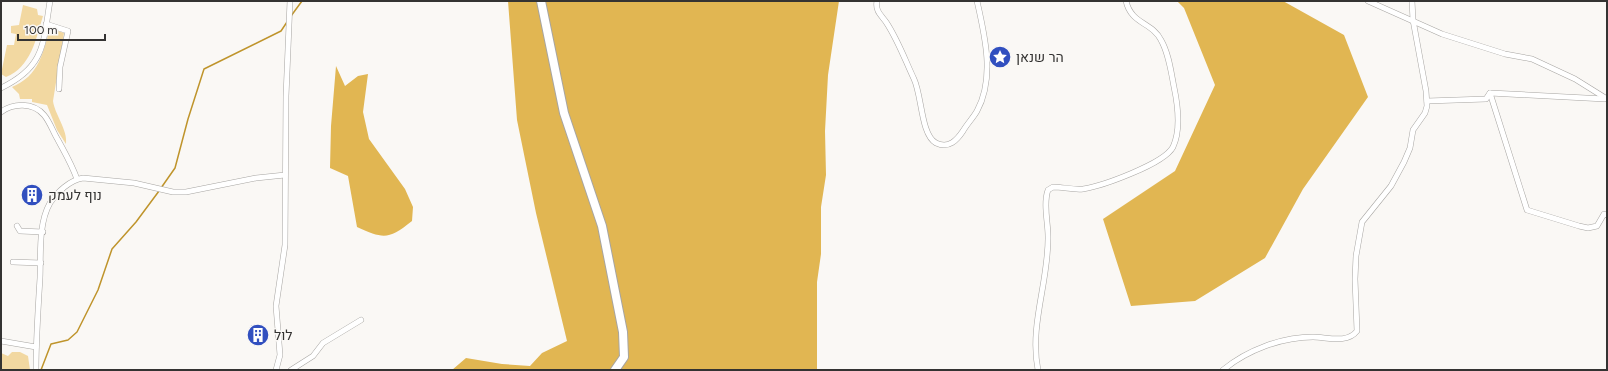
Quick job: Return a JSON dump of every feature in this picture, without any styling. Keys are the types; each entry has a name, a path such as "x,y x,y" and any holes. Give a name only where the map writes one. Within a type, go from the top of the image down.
{"main road":[{"path":"541,1 564,113 602,226 623,332 624,357 615,370"}],"street":[{"path":"1,88 21,77 35,62 42,46 50,1"},
{"path":"276,370 280,355 276,306 284,245 290,1"},
{"path":"877,1 877,12 894,35 916,83 927,135 937,143 947,145 954,142 959,137 977,111 983,98 988,71 977,1"},
{"path":"1038,370 1036,341 1048,260 1046,201 1048,190 1053,187 1082,189 1101,185 1161,160 1173,147 1178,108 1166,49 1155,32 1131,15 1126,1"},
{"path":"1368,1 1442,34 1464,42 1505,54 1532,59 1575,79 1607,99"},
{"path":"1223,370 1250,353 1285,340 1306,337 1344,338 1354,335 1357,331 1356,264 1362,222 1391,186 1404,162 1410,148 1413,130 1425,113 1427,101 1413,20 1412,1"},
{"path":"46,24 68,31 60,67 59,89"},
{"path":"1490,92 1607,99"},
{"path":"1427,101 1486,99 1490,92"},
{"path":"1490,92 1527,210 1566,223 1588,228 1597,226 1604,214 1607,215"},
{"path":"1,112 8,107 16,105 28,106 44,115 68,155 76,179"},
{"path":"36,370 40,263 43,232 50,204 60,191 76,179 134,183 173,192 186,192 256,178 285,175"},
{"path":"17,226 20,231 24,232 43,232"},
{"path":"13,262 40,263"},
{"path":"292,370 313,356 323,343 360,320"},
{"path":"1,341 36,347"}],"shaded area":[{"path":"508,1 839,1 828,75 825,131 826,175 821,207 821,254 817,282 817,370 452,370 466,358 502,364 530,366 542,353 567,341 536,213 517,120"},
{"path":"1177,1 1283,1 1344,35 1368,97 1303,189 1265,258 1195,301 1131,306 1103,219 1175,171 1215,85 1184,8"},
{"path":"23,5 37,9 38,15 43,16 35,43 27,59 14,72 6,77 1,74 7,45 14,45 16,34 11,33 11,26 19,25"},
{"path":"50,28 64,33 53,101 65,133 66,144 57,130 47,105 32,102 32,99 20,99 19,94 12,87 28,77 34,70 42,55"},
{"path":"336,66 345,86 358,76 368,74 363,112 369,139 405,189 413,207 412,221 397,232 386,236 374,234 357,227 348,176 330,168 331,126"},
{"path":"12,352 20,352 28,356 30,370 1,370 1,353 8,356"}],"waterway":[{"path":"291,16 302,1"},
{"path":"161,188 175,168 188,119 204,69 281,31 287,22"},
{"path":"41,370 51,344 68,340 77,332 98,290 112,249 136,222 159,191"}],"place":[{"name":"הר שנאן","path":"1000,57"},
{"name":"נוף לעמק","path":"32,195"},
{"name":"לול","path":"258,335"}]}
